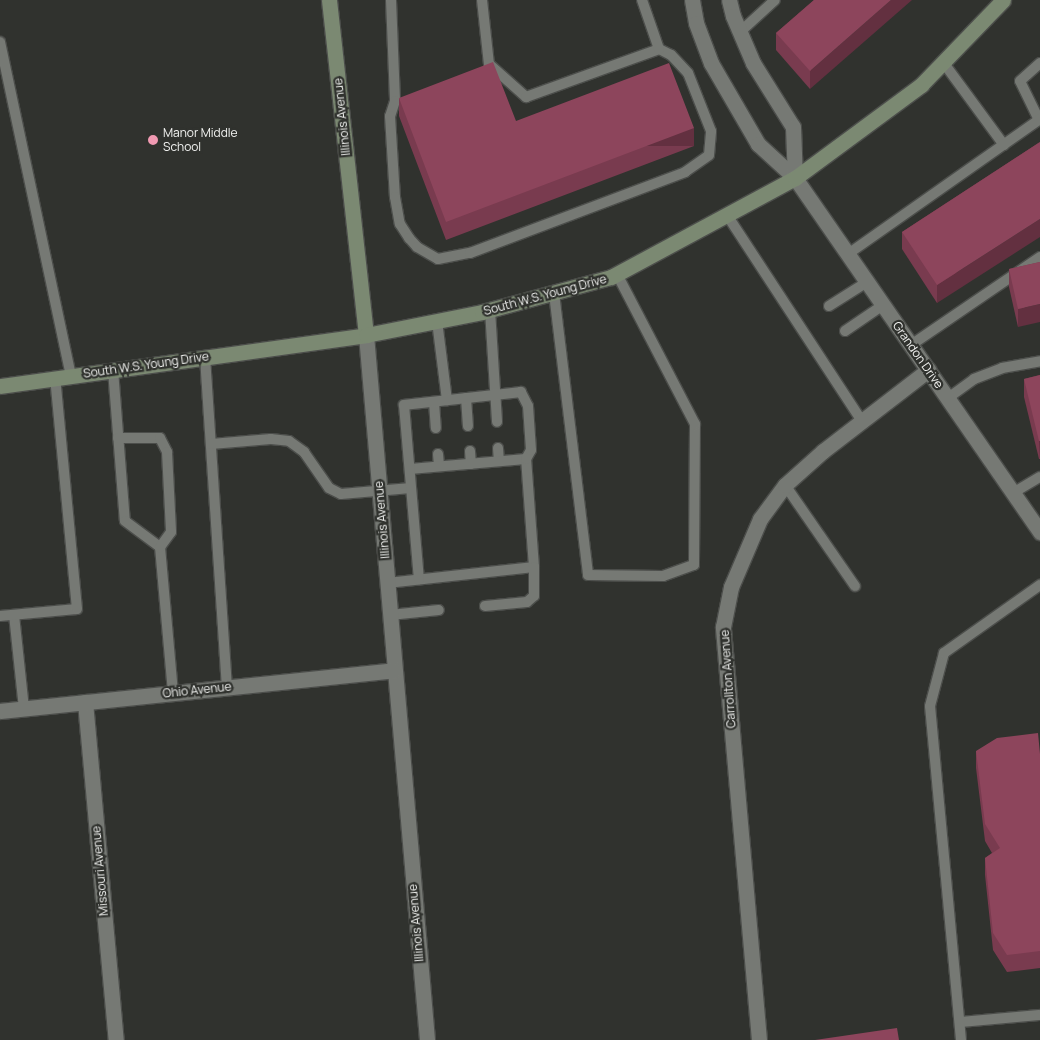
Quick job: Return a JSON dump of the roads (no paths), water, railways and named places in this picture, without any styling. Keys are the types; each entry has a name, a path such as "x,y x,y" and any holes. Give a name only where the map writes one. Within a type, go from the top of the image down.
{"main road":[{"name":"Illinois Avenue","path":"329,0 366,335"},
{"name":"South W.S. Young Drive","path":"0,386 366,335 490,310 617,274 795,178 921,85 1003,0"}],"street":[{"name":"Grandon Drive","path":"692,0 696,23 711,63 758,144 795,178 1040,532"},
{"path":"729,0 733,16 753,63 793,127 795,178"},
{"name":"Illinois Avenue","path":"366,335 426,1040"},
{"name":"Carrollton Avenue","path":"759,1040 723,627 731,587 744,551 760,519 785,485 823,451 928,370"},
{"name":"Ohio Avenue","path":"0,710 394,670"},
{"name":"Missouri Avenue","path":"85,702 116,1040"}],"lane":[{"path":"391,0 399,99 390,116 395,197 400,224 417,247 438,259 470,253 685,172 709,155 711,130 688,73 671,56 659,49 642,0"},
{"path":"482,0 484,66 526,97 659,49"},
{"path":"740,32 775,0"},
{"path":"0,42 71,376"},
{"path":"943,62 1004,145"},
{"path":"848,254 1040,120 1020,81 1040,63"},
{"path":"726,215 804,323 862,421"},
{"path":"911,345 1040,257"},
{"path":"554,292 588,575 663,576 694,565 695,424 617,274"},
{"path":"829,306 867,282"},
{"path":"845,331 883,305"},
{"path":"490,310 497,422"},
{"path":"437,322 447,400"},
{"path":"205,358 227,687"},
{"path":"948,398 974,379 1002,368 1040,361"},
{"path":"113,370 125,522 160,547"},
{"path":"0,616 77,609 55,378"},
{"path":"419,579 404,405 521,392 528,406 531,450 526,459 534,567 534,596 527,602 485,606"},
{"path":"466,398 468,426"},
{"path":"434,402 436,428"},
{"path":"118,438 160,438 167,452 171,532 160,547 173,692"},
{"path":"211,444 271,439 290,441 304,452 329,488 341,494 411,488"},
{"path":"498,448 499,462"},
{"path":"470,451 471,464"},
{"path":"438,454 439,466"},
{"path":"410,468 526,459"},
{"path":"1013,493 1040,477"},
{"path":"785,485 855,586"},
{"path":"387,583 534,567"},
{"path":"961,1040 930,706 944,653 1040,585"},
{"path":"390,615 439,610"},
{"path":"14,615 24,708"},
{"path":"960,1022 1040,1015"}],"place":[{"name":"Manor Middle School","path":"153,140"}]}
